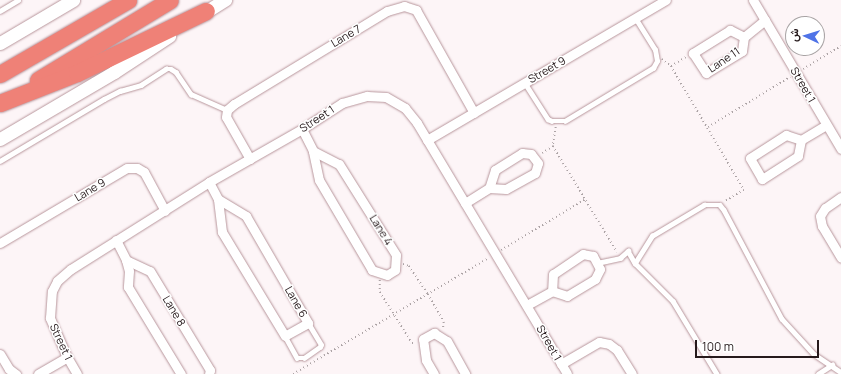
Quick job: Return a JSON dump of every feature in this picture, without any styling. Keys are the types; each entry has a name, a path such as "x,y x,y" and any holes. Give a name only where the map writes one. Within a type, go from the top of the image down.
{"highway":[{"path":"79,29 113,0"},
{"path":"0,74 128,0"},
{"path":"0,103 170,0"},
{"path":"0,103 77,73 206,12"}],"main road":[{"path":"0,43 74,0"},
{"path":"0,139 114,72 225,0"}],"street":[{"name":"Street 9","path":"427,140 666,0"},
{"name":"Street 1","path":"753,0 841,149"},
{"name":"Lane 7","path":"227,110 234,104 387,11 404,6 416,10 474,113"},
{"name":"Lane 11","path":"744,37 730,30 693,53 706,73 742,50 744,37 766,20"},
{"name":"Street 1","path":"77,374 67,357 50,318 52,291 57,281 71,269 209,182 302,129 342,103 367,96 386,97 405,108 427,140 567,374"},
{"path":"227,110 226,117 250,159"},
{"path":"801,140 786,135 750,158 762,178 798,156 801,140 826,125"},
{"path":"302,129 313,151 319,180 372,270 387,275 395,270 396,261"},
{"name":"Lane 4","path":"313,151 339,164 396,255 396,261"},
{"path":"465,203 488,188 506,189 535,173 538,163 531,154 522,153 494,170 488,188"},
{"name":"Lane 9","path":"0,243 127,168 137,168 144,172 165,211"},
{"path":"209,182 218,200 222,232 285,336"},
{"path":"841,197 826,208 820,216 822,226 841,258"},
{"name":"Lane 6","path":"218,200 246,216 308,323 285,336"},
{"path":"116,240 126,260 129,271 128,287 181,374"},
{"path":"527,305 552,291 567,296 595,279 600,269 593,256 583,254 553,274 552,291"},
{"name":"Lane 8","path":"126,260 150,271 210,370 209,374"},
{"path":"434,374 426,360 423,339 434,333 447,341 465,374"},
{"path":"561,364 599,342 609,344 617,350 632,374"},
{"path":"0,354 9,369 16,374"},
{"path":"38,374 67,357"}],"lane":[{"path":"0,11 18,0"},
{"path":"525,83 548,119 557,122 565,121 653,68 657,56 656,50 635,18"},
{"path":"0,161 104,99 120,91 141,85 166,69 171,68 176,72 191,94 227,110"},
{"path":"635,263 652,236 704,205 720,205 782,319 814,354 841,372"},
{"path":"597,263 620,258 628,251 635,263 673,301 717,374"},
{"path":"285,336 297,358 304,358 321,345 308,323"},
{"path":"818,374 832,365"}],"path":[{"path":"708,127 841,46"},
{"path":"671,66 693,53"},
{"path":"657,56 671,66 744,190 720,205"},
{"path":"557,122 554,146 620,258"},
{"path":"534,158 554,146"},
{"path":"295,374 586,199"},
{"path":"396,261 409,266 428,294 444,322 443,339"},
{"path":"379,273 380,292 412,343 424,344"}]}
